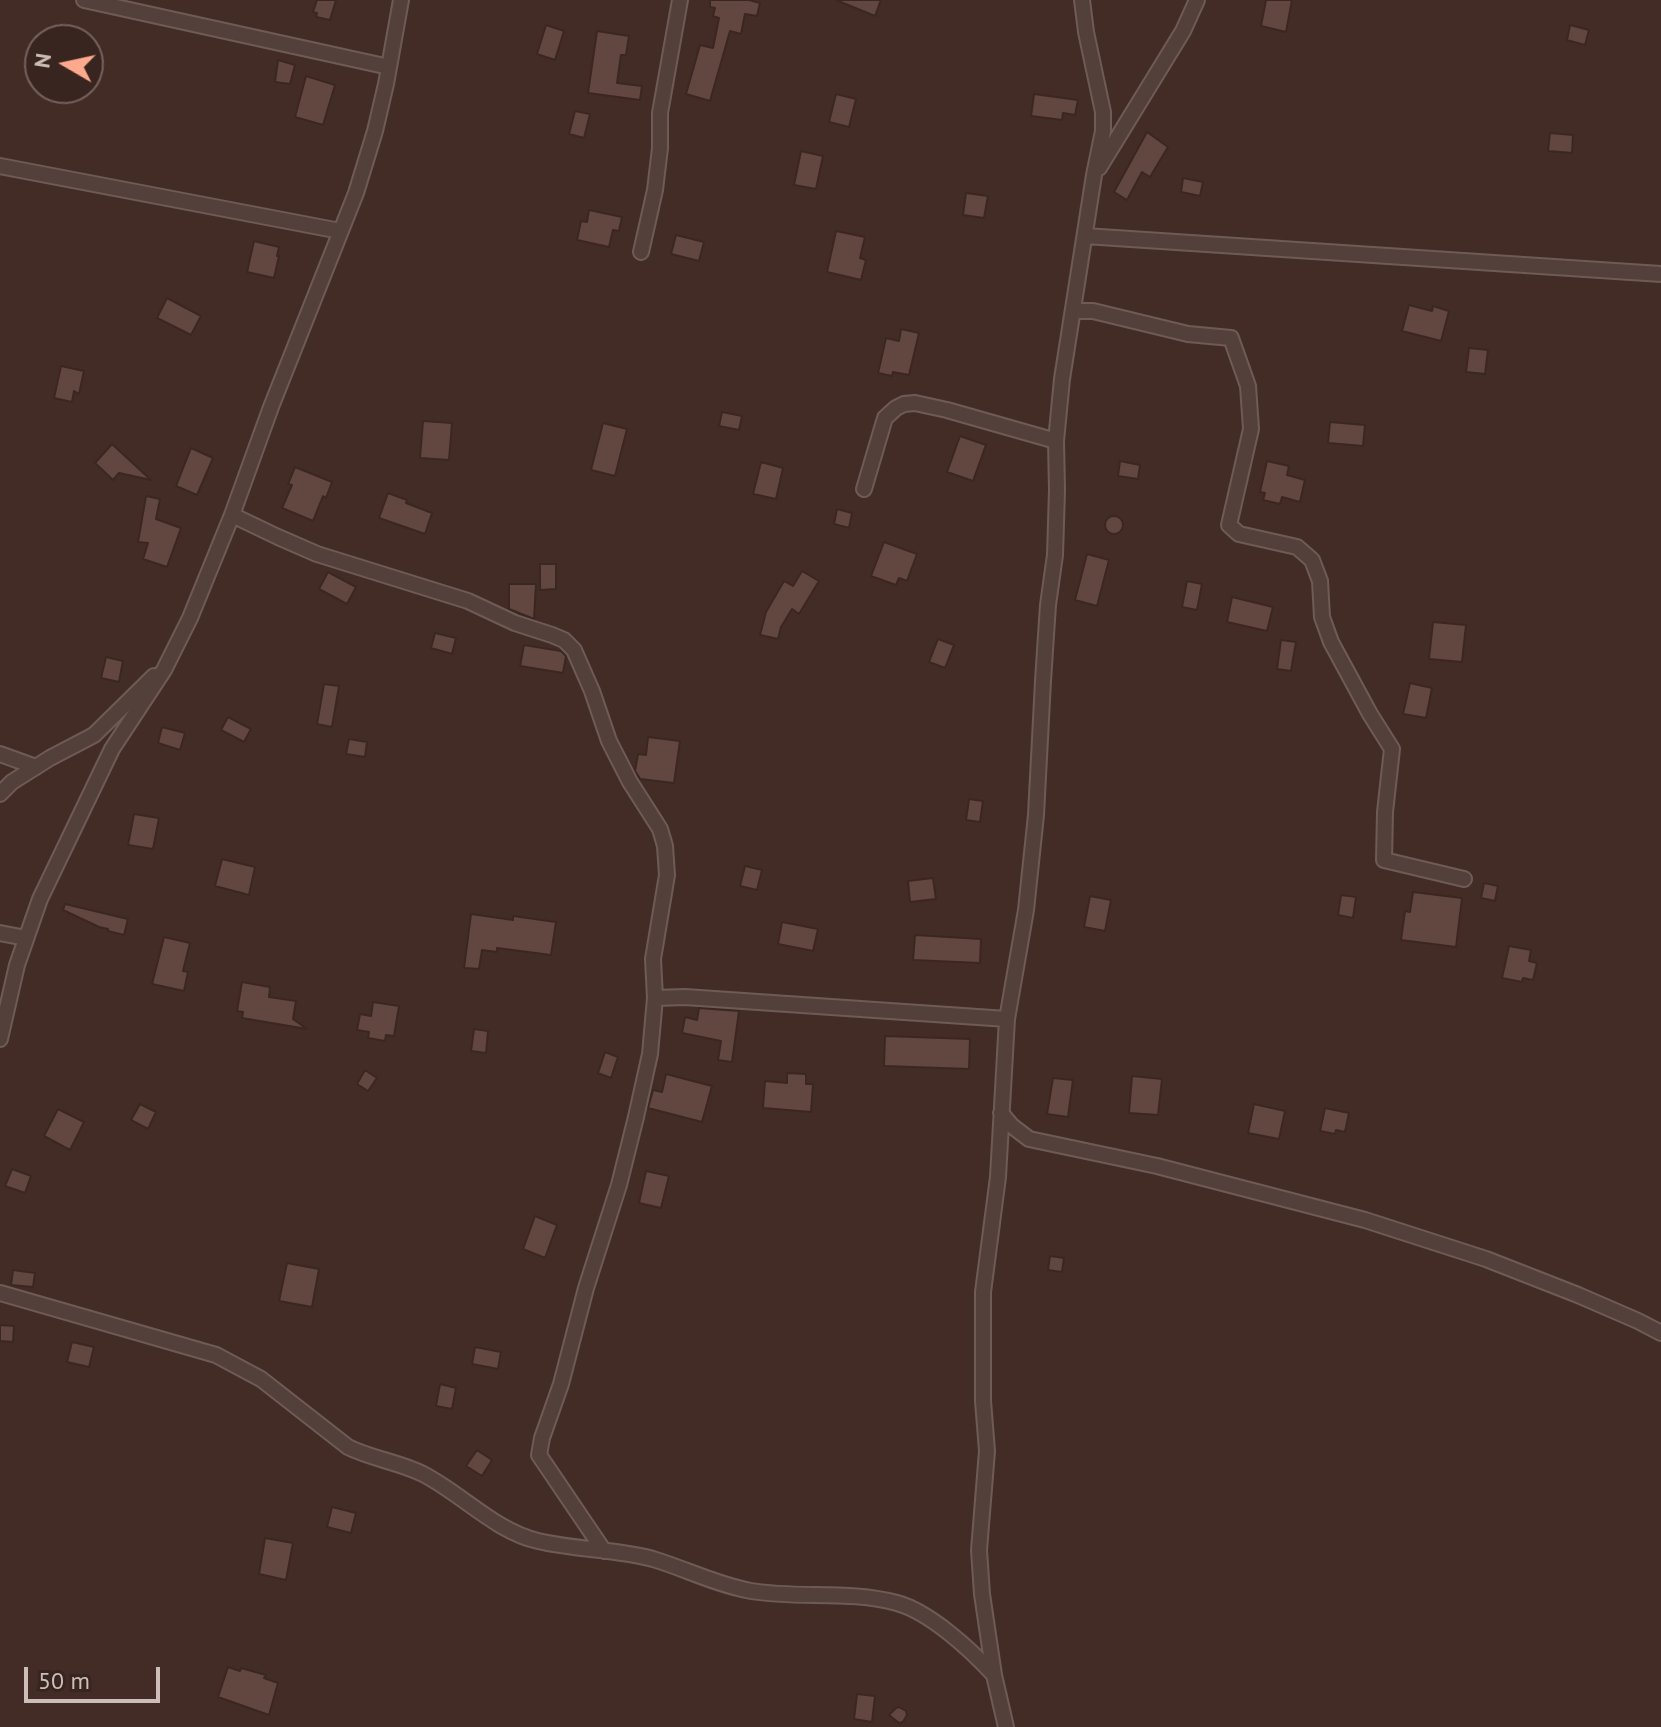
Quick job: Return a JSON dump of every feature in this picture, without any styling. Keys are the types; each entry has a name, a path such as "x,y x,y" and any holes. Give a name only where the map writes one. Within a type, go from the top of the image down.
{"street":[{"path":"84,0 389,67"},
{"path":"0,1039 17,965 40,899 112,749 164,670 190,618 232,515 271,407 356,193 375,131 401,0"},
{"path":"641,252 655,190 660,113 680,0"},
{"path":"1006,1727 994,1675 979,1550 987,1451 983,1401 983,1292 998,1177 1007,1019 1026,910 1036,815 1048,605 1055,555 1056,441 1062,379 1103,131 1103,112 1082,0"},
{"path":"1094,175 1183,31 1197,0"},
{"path":"0,166 340,231"},
{"path":"1085,236 1661,274"},
{"path":"1074,311 1093,311 1188,334 1231,338 1248,386 1251,429 1229,525 1239,534 1297,547 1312,560 1320,581 1322,617 1331,642 1392,749 1385,812 1384,860 1464,879"},
{"path":"864,489 885,418 904,404 915,403 947,410 1056,441"},
{"path":"232,515 317,554 468,601 515,623 564,640 574,650 599,708 609,741 660,829 667,875 653,959 655,998 650,1054 619,1185 539,1455 604,1551"},
{"path":"0,794 12,782 50,758 94,735 144,684 164,670"},
{"path":"0,754 36,767"},
{"path":"0,933 26,938"},
{"path":"655,998 685,997 1007,1019"},
{"path":"1001,1113 1029,1139 1157,1166 1365,1220 1486,1259 1590,1300 1661,1333"},
{"path":"0,1293 216,1355 261,1379 348,1447 422,1473 512,1531 536,1541 652,1559 708,1580 752,1591 898,1603 923,1614 976,1656 994,1675"}],"building":[{"path":"317,0 336,0 330,20 316,17 317,13 313,12"},
{"path":"710,0 760,3 757,16 745,14 741,34 730,31 710,101 686,94 700,45 713,48 719,18 713,16 715,8 710,7"},
{"path":"836,0 881,0 875,16"},
{"path":"1266,0 1292,0 1286,32 1261,26"},
{"path":"546,25 564,31 555,60 537,54"},
{"path":"1570,25 1589,30 1585,45 1567,40"},
{"path":"597,31 629,36 626,55 621,55 617,83 642,86 640,100 588,93"},
{"path":"278,60 295,65 290,84 275,82"},
{"path":"306,76 335,85 323,125 295,117"},
{"path":"836,94 856,99 849,127 829,122"},
{"path":"1034,94 1078,100 1075,115 1063,113 1062,120 1031,116"},
{"path":"575,111 590,114 584,138 569,134"},
{"path":"1147,132 1168,147 1150,177 1142,172 1127,200 1114,192"},
{"path":"1550,133 1573,135 1572,153 1548,151"},
{"path":"801,151 823,156 816,189 794,185"},
{"path":"1183,178 1203,182 1200,196 1181,192"},
{"path":"966,193 988,196 984,218 963,215"},
{"path":"589,210 622,217 619,231 613,230 609,247 577,240 581,221 587,222"},
{"path":"836,231 865,237 860,258 866,260 861,280 827,272"},
{"path":"676,235 704,242 699,261 671,254"},
{"path":"254,241 279,247 274,278 247,272"},
{"path":"167,298 201,316 191,335 157,318"},
{"path":"1409,305 1432,311 1433,306 1449,311 1441,341 1402,331"},
{"path":"901,329 919,333 909,375 878,373 886,338 899,341"},
{"path":"1469,348 1488,350 1485,374 1466,372"},
{"path":"61,366 84,371 79,394 74,391 72,402 54,398"},
{"path":"722,412 742,416 739,430 719,426"},
{"path":"423,421 452,423 449,460 420,458"},
{"path":"1330,422 1365,425 1363,446 1328,443"},
{"path":"603,423 627,429 615,476 591,470"},
{"path":"960,436 986,445 973,481 947,472"},
{"path":"112,444 151,480 119,473 113,480 95,463"},
{"path":"191,448 213,458 197,495 176,486"},
{"path":"1120,461 1140,465 1138,479 1118,476"},
{"path":"1267,461 1289,466 1287,475 1305,480 1300,502 1282,497 1280,504 1263,500 1265,493 1260,492"},
{"path":"761,462 783,468 776,499 753,494"},
{"path":"295,467 332,482 313,521 282,508 292,485 288,484"},
{"path":"388,493 432,513 425,534 379,518"},
{"path":"146,496 160,499 156,519 181,528 167,567 143,559 148,543 138,542"},
{"path":"837,509 852,513 849,528 834,524"},
{"path":"1114,516 1123,525 1114,534 1105,525"},
{"path":"884,542 917,554 907,581 899,578 896,585 871,576"},
{"path":"1087,554 1109,560 1097,606 1075,600"},
{"path":"540,564 556,564 556,589 540,590"},
{"path":"802,571 819,581 799,614 792,609 778,639 760,635 766,612 784,581 793,586"},
{"path":"328,572 356,587 347,604 319,589"},
{"path":"1187,581 1202,584 1197,610 1182,607"},
{"path":"509,584 536,584 534,619 509,609"},
{"path":"1232,597 1273,607 1267,631 1227,622"},
{"path":"1433,622 1466,625 1462,662 1429,659"},
{"path":"435,633 456,638 452,654 431,648"},
{"path":"938,639 954,645 945,668 929,662"},
{"path":"1281,640 1296,642 1291,671 1277,669"},
{"path":"524,645 561,651 566,656 563,673 520,666"},
{"path":"106,657 123,661 119,682 101,678"},
{"path":"1410,683 1432,688 1426,718 1403,714"},
{"path":"324,684 339,686 332,727 317,724"},
{"path":"228,717 251,729 244,742 221,730"},
{"path":"162,727 185,733 180,750 158,743"},
{"path":"648,737 680,741 674,783 640,779 635,771 638,754 646,755"},
{"path":"349,739 367,742 365,757 346,754"},
{"path":"969,799 983,801 980,822 966,820"},
{"path":"134,814 159,818 153,849 128,845"},
{"path":"222,859 255,867 249,895 215,886"},
{"path":"745,866 762,870 757,890 740,886"},
{"path":"933,878 936,899 910,902 908,881"},
{"path":"1484,883 1498,886 1495,901 1481,898"},
{"path":"1413,892 1462,898 1456,947 1401,940 1405,911 1410,912"},
{"path":"1341,895 1356,897 1353,918 1338,915"},
{"path":"1090,896 1111,900 1105,931 1084,927"},
{"path":"65,904 128,919 124,935 63,910"},
{"path":"471,914 556,922 551,955 497,948 497,952 482,950 479,969 464,968"},
{"path":"782,922 818,929 813,951 778,944"},
{"path":"915,935 981,939 980,963 913,960"},
{"path":"164,937 190,943 183,971 188,972 184,991 152,984"},
{"path":"1509,946 1531,950 1529,961 1537,963 1533,980 1523,978 1522,982 1502,978"},
{"path":"242,982 270,987 269,997 296,1001 293,1019 307,1029 242,1018 243,1012 237,1011"},
{"path":"373,1002 399,1006 394,1036 386,1035 385,1041 368,1038 369,1032 357,1030 360,1014 371,1016"},
{"path":"699,1008 739,1011 732,1062 718,1060 721,1041 682,1033 685,1017 697,1020"},
{"path":"474,1029 488,1031 486,1053 471,1051"},
{"path":"885,1036 970,1039 969,1069 884,1066"},
{"path":"605,1052 618,1057 611,1078 598,1073"},
{"path":"365,1070 377,1078 368,1091 357,1084"},
{"path":"787,1073 806,1074 806,1084 813,1084 811,1112 763,1108 765,1081 787,1083"},
{"path":"666,1074 712,1086 702,1122 648,1108 653,1090 662,1092"},
{"path":"1132,1076 1162,1079 1158,1115 1129,1113"},
{"path":"1053,1078 1073,1080 1068,1117 1047,1114"},
{"path":"140,1104 156,1112 148,1129 131,1120"},
{"path":"1254,1104 1285,1111 1279,1139 1248,1133"},
{"path":"1325,1108 1349,1113 1345,1132 1320,1131"},
{"path":"58,1109 84,1122 70,1150 44,1136"},
{"path":"12,1169 31,1176 25,1193 5,1186"},
{"path":"646,1171 669,1176 661,1208 639,1203"},
{"path":"535,1216 557,1225 545,1258 523,1249"},
{"path":"1050,1256 1064,1258 1062,1272 1048,1270"},
{"path":"287,1263 319,1269 312,1307 279,1301"},
{"path":"13,1270 35,1273 33,1287 11,1285"},
{"path":"0,1325 14,1326 13,1342 0,1341"},
{"path":"72,1342 94,1347 89,1367 67,1362"},
{"path":"475,1347 501,1352 498,1369 472,1364"},
{"path":"440,1384 456,1388 452,1409 436,1406"},
{"path":"477,1450 492,1460 482,1476 466,1466"},
{"path":"332,1507 356,1513 351,1533 327,1527"},
{"path":"265,1538 293,1543 286,1580 259,1574"},
{"path":"228,1667 266,1675 264,1678 278,1683 269,1715 218,1697"},
{"path":"857,1694 875,1696 872,1722 854,1719"},
{"path":"899,1707 907,1715 899,1723 889,1715"}]}
